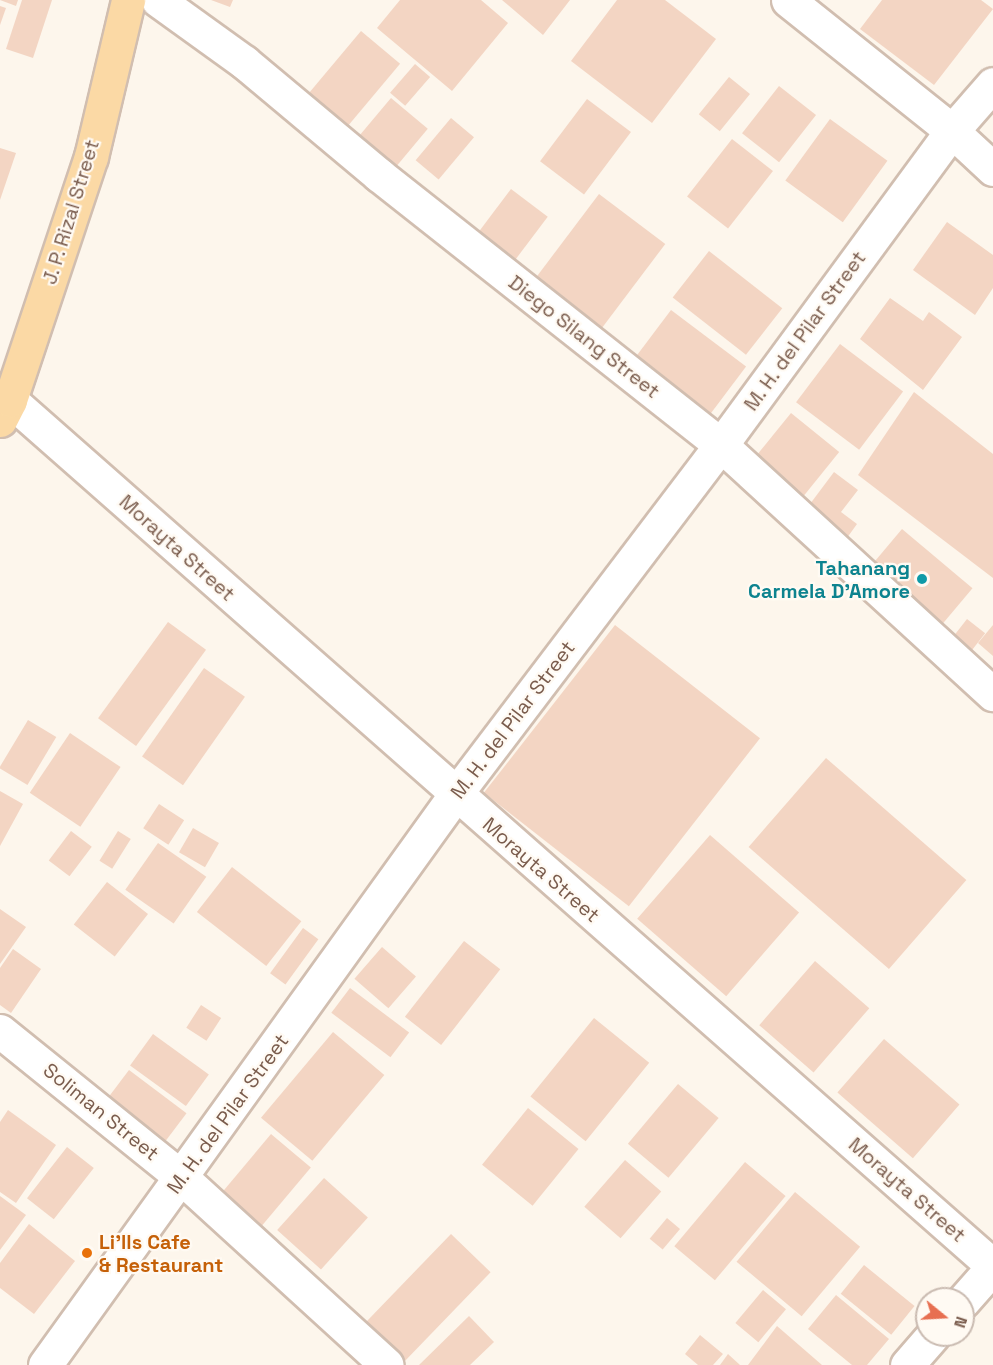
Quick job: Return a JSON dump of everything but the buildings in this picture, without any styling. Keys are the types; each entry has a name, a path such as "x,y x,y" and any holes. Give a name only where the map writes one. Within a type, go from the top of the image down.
{"main road":[{"name":"J. P. Rizal Street","path":"5,410 90,157 128,0"}],"street":[{"name":"Diego Silang Street","path":"158,0 244,62 379,175 721,445 993,694"},
{"path":"788,0 952,131 993,169"},
{"name":"M. H. del Pilar Street","path":"45,1365 182,1178 455,795 721,445 952,131 993,84"},
{"name":"Morayta Street","path":"5,410 455,795 993,1267"},
{"name":"Soliman Street","path":"0,1031 182,1178 387,1365"},
{"path":"975,1287 993,1267"},
{"path":"907,1365 923,1347"}],"place":[{"name":"Tahanang Carmela D'Amore","path":"922,579"},
{"name":"Li'lls Cafe & Restaurant","path":"87,1253"}]}
